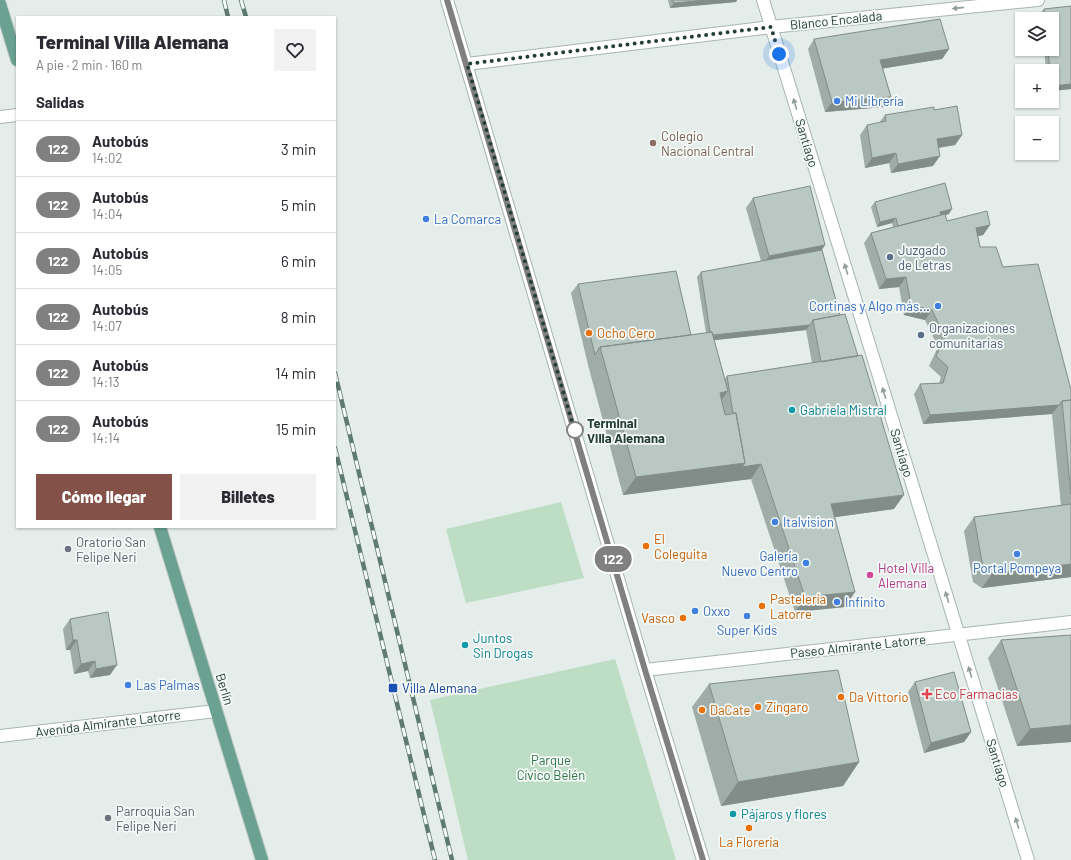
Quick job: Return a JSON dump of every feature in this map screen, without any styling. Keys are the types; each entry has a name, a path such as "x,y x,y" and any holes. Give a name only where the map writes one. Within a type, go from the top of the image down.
{"main road":[{"path":"0,4 16,57"},
{"name":"Berlín","path":"160,528 262,860"}],"street":[{"path":"447,0 645,670 703,860"},
{"name":"Santiago","path":"763,0 1028,860"},
{"name":"Blanco Encalada","path":"467,64 771,27 1038,0"},
{"path":"0,117 16,114"},
{"name":"Paseo Almirante Latorre","path":"645,670 1071,622"},
{"name":"Avenida Almirante Latorre","path":"0,736 216,711"}],"green space":[{"path":"561,502 584,578 466,603 446,529"},
{"name":"Parque Cívico Belén","path":"615,659 676,860 468,860 430,700"}],"building":[{"path":"673,0 707,0 674,3"},
{"path":"1071,6 1071,84 1059,85 1059,64 1049,64 1049,56 1059,56 1059,12 1044,12 1044,9"},
{"path":"940,19 949,49 880,60 891,97 832,102 814,39"},
{"path":"957,106 962,135 937,139 940,156 898,164 896,153 872,158 867,125 886,121 885,115 934,107 934,110"},
{"path":"945,183 952,209 940,212 941,215 898,226 896,218 880,222 875,202"},
{"path":"810,186 825,245 769,256 753,198"},
{"path":"987,211 990,225 976,228 980,247 996,247 1003,267 1038,264 1071,390 1071,400 1062,401 1059,405 930,415 920,384 943,383 948,367 936,356 945,337 932,310 911,305 906,277 886,279 871,233 945,214 947,221"},
{"path":"822,250 840,315 813,320 810,325 713,335 712,332 710,332 701,272"},
{"path":"676,271 691,335 600,347 595,355 578,284"},
{"path":"845,314 858,356 821,362 813,320"},
{"path":"712,332 728,391 720,393 725,415 736,413 745,463 636,477 600,347"},
{"path":"862,355 904,495 831,504 855,592 805,597 761,464 742,467 745,463 736,413 733,413 727,376"},
{"path":"1071,400 1071,495 1062,401"},
{"name":"Portal Pompeya","path":"1071,504 1071,564 992,574 983,567 974,517"},
{"path":"108,612 117,665 96,669 95,661 81,664 77,640 73,640 70,619"},
{"path":"1071,635 1071,725 1030,729 1001,640"},
{"path":"838,670 859,762 738,782 709,684"},
{"path":"954,672 971,732 931,743 915,682"}],"railway":[{"path":"224,0 228,16"},
{"path":"241,0 246,16"},
{"path":"336,377 452,860"},
{"path":"336,452 435,860"}],"bus line":[{"name":"122","path":"447,0 645,670 703,860"}],"place":[{"name":"Mi Librería","path":"837,101"},
{"name":"Colegio Nacional Central","path":"653,143"},
{"name":"La Comarca","path":"426,219"},
{"name":"Juzgado de Letras","path":"890,257"},
{"name":"Cortinas y Algo más...","path":"938,306"},
{"name":"Ocho Cero","path":"589,333"},
{"name":"Organizaciones comunitarias","path":"921,335"},
{"name":"Gabriela Mistral","path":"792,410"},
{"name":"Terminal Villa Alemana","path":"575,430"},
{"name":"Italvision","path":"775,522"},
{"name":"El Coleguita","path":"646,546"},
{"name":"Oratorio San Felipe Neri","path":"68,549"},
{"name":"Portal Pompeya","path":"1017,554"},
{"name":"Galería Nuevo Centro","path":"806,563"},
{"name":"Hotel Villa Alemana","path":"870,575"},
{"name":"Infinito","path":"837,602"},
{"name":"Pastelería Latorre","path":"762,606"},
{"name":"Oxxo","path":"695,611"},
{"name":"Super Kids","path":"747,616"},
{"name":"Vasco","path":"683,618"},
{"name":"Juntos Sin Drogas","path":"465,645"},
{"name":"Las Palmas","path":"128,685"},
{"name":"Villa Alemana","path":"393,688"},
{"name":"Eco Farmacias","path":"927,694"},
{"name":"Da Vittorio","path":"841,697"},
{"name":"Zíngaro","path":"758,707"},
{"name":"DaCate","path":"702,710"},
{"name":"Pájaros y flores","path":"733,814"},
{"name":"Parroquia San Felipe Neri","path":"108,818"},
{"name":"La Florería","path":"749,828"}],"route":[{"path":"575,430 575,432 467,64 771,27 779,54"}]}
